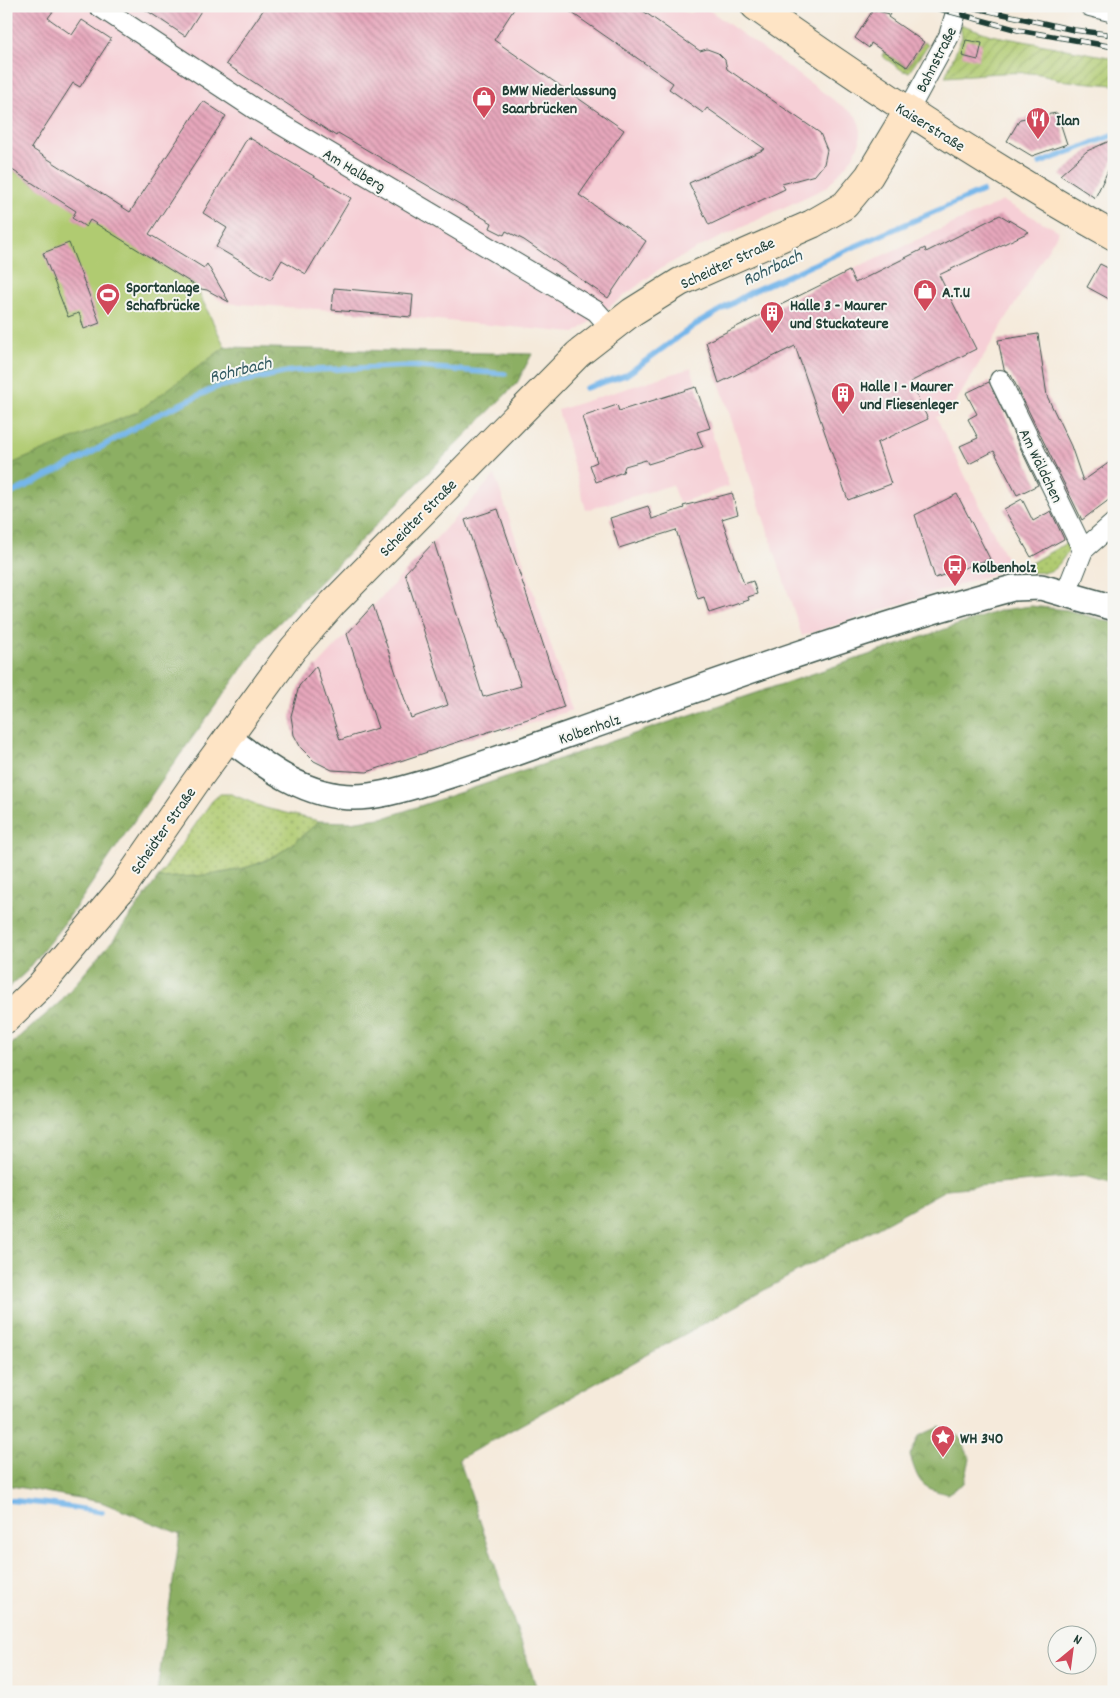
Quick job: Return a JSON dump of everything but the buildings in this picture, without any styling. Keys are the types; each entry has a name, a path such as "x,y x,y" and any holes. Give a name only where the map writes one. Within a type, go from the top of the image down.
{"main road":[{"name":"Kaiserstraße","path":"755,6 908,111 1044,196 1114,236"},
{"name":"Scheidter Straße","path":"6,1019 40,986 123,886 293,648 333,603 578,354 651,299 680,282 818,221 845,205 869,176 908,111"}],"street":[{"name":"Am Halberg","path":"99,6 255,109 596,311 611,328"},
{"name":"Bahnstraße","path":"908,111 949,36 958,6"},
{"path":"1090,6 1114,12"},
{"name":"Am Wäldchen","path":"1000,380 1083,550"},
{"path":"1066,593 1083,550 1114,523"},
{"name":"Kolbenholz","path":"228,737 285,778 308,788 327,794 353,797 382,795 478,767 840,641 1016,588 1041,587 1114,608"}],"shaded area":[{"path":"6,6 666,6 689,13 705,7 856,116 860,126 860,141 853,157 827,187 698,248 658,270 575,333 332,310 225,303 138,251 6,166"},
{"path":"1003,201 1059,231 951,410 936,417 1011,568 802,636 706,342 859,266"},
{"path":"691,368 729,486 679,503 672,485 586,510 558,410"},
{"path":"495,475 572,710 508,731 507,726 367,772 332,770 314,761 301,748 294,735 291,717 299,686"}],"green space":[{"path":"960,24 991,35 1114,58 1114,85 1057,80 1036,73 945,77 962,37"},
{"path":"924,42 928,45 909,72 903,71 882,56 884,52 907,67"},
{"name":"Sportanlage Schafbrücke","path":"6,166 195,285 225,347 137,412 6,466"},
{"path":"225,347 532,354 517,383 265,637 159,784 69,917 27,971 6,990 6,466 137,412"},
{"path":"1070,541 1073,546 1054,569 1044,572 1024,572 1022,568"},
{"path":"1031,606 1067,610 1114,623 1114,1184 1084,1176 947,1189 459,1459 538,1692 157,1692 180,1534 101,1502 6,1485 6,1049 59,1003 113,940 158,878 223,873 255,865 284,850 319,821 350,822 387,817 1002,610"},
{"path":"220,794 231,794 265,808 319,821 284,850 255,865 223,873 158,878 212,801"},
{"path":"939,1427 960,1437 970,1459 964,1483 947,1494 931,1489 921,1482 910,1456 919,1436"}],"waterway":[{"name":"Rohrbach","path":"1040,163 1114,135"},
{"name":"Rohrbach","path":"586,388 626,375 695,325 755,290 982,191"},
{"name":"Rohrbach","path":"6,496 77,461 153,417 217,387 292,371 410,366 505,374"},
{"path":"6,1500 102,1512"}],"railway":[{"path":"929,6 1018,30 1114,47"},
{"path":"967,6 1074,30 1114,35"}],"place":[{"name":"BMW Niederlassung Saarbrücken","path":"484,119"},
{"name":"Ilan","path":"1038,140"},
{"name":"A.T.U","path":"925,312"},
{"name":"Sportanlage Schafbrücke","path":"108,316"},
{"name":"Halle 3 - Maurer und Stuckateure","path":"772,334"},
{"name":"Halle 1 - Maurer und Fliesenleger","path":"843,415"},
{"name":"Kolbenholz","path":"955,587"},
{"name":"WH 340","path":"943,1458"}]}
